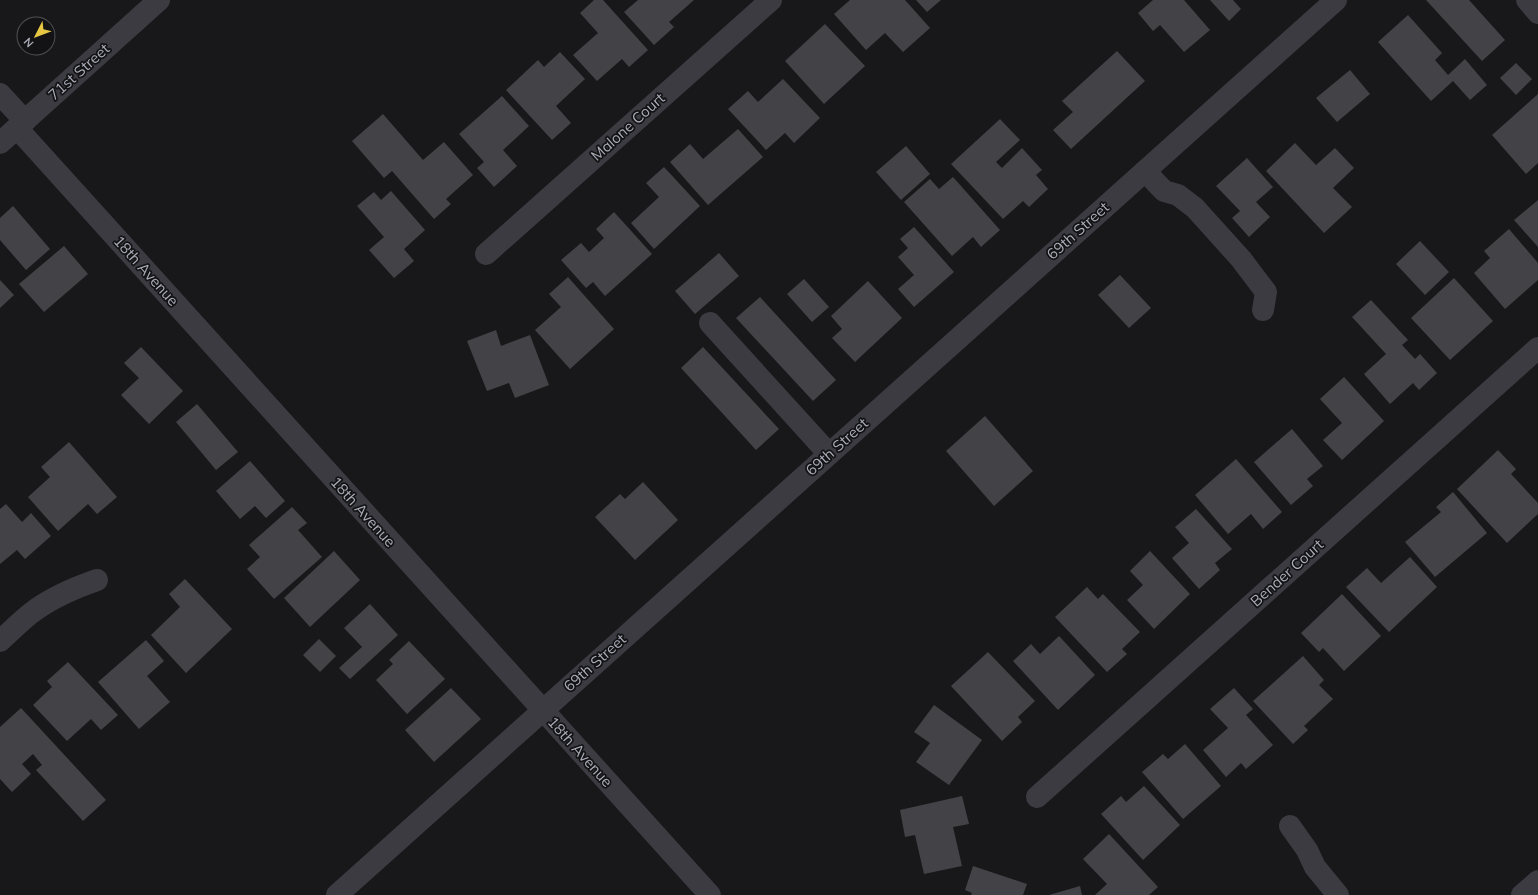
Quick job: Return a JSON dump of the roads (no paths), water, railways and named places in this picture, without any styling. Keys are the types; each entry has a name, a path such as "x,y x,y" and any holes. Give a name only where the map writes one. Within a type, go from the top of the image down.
{"street":[{"name":"71st Street","path":"0,143 159,0"},
{"name":"Malone Court","path":"486,254 771,0"},
{"name":"69th Street","path":"337,895 1336,0"},
{"path":"1527,0 1538,13"},
{"name":"18th Avenue","path":"0,94 21,124 543,710 710,895"},
{"path":"1146,171 1164,191 1178,195 1195,208 1240,259 1266,292 1263,310"},
{"path":"710,323 829,454"},
{"name":"Bender Court","path":"1037,797 1538,348"},
{"path":"0,641 31,613 57,596 98,580"},
{"path":"1290,826 1307,850 1315,867 1338,895"},
{"path":"1522,895 1538,881"}]}
